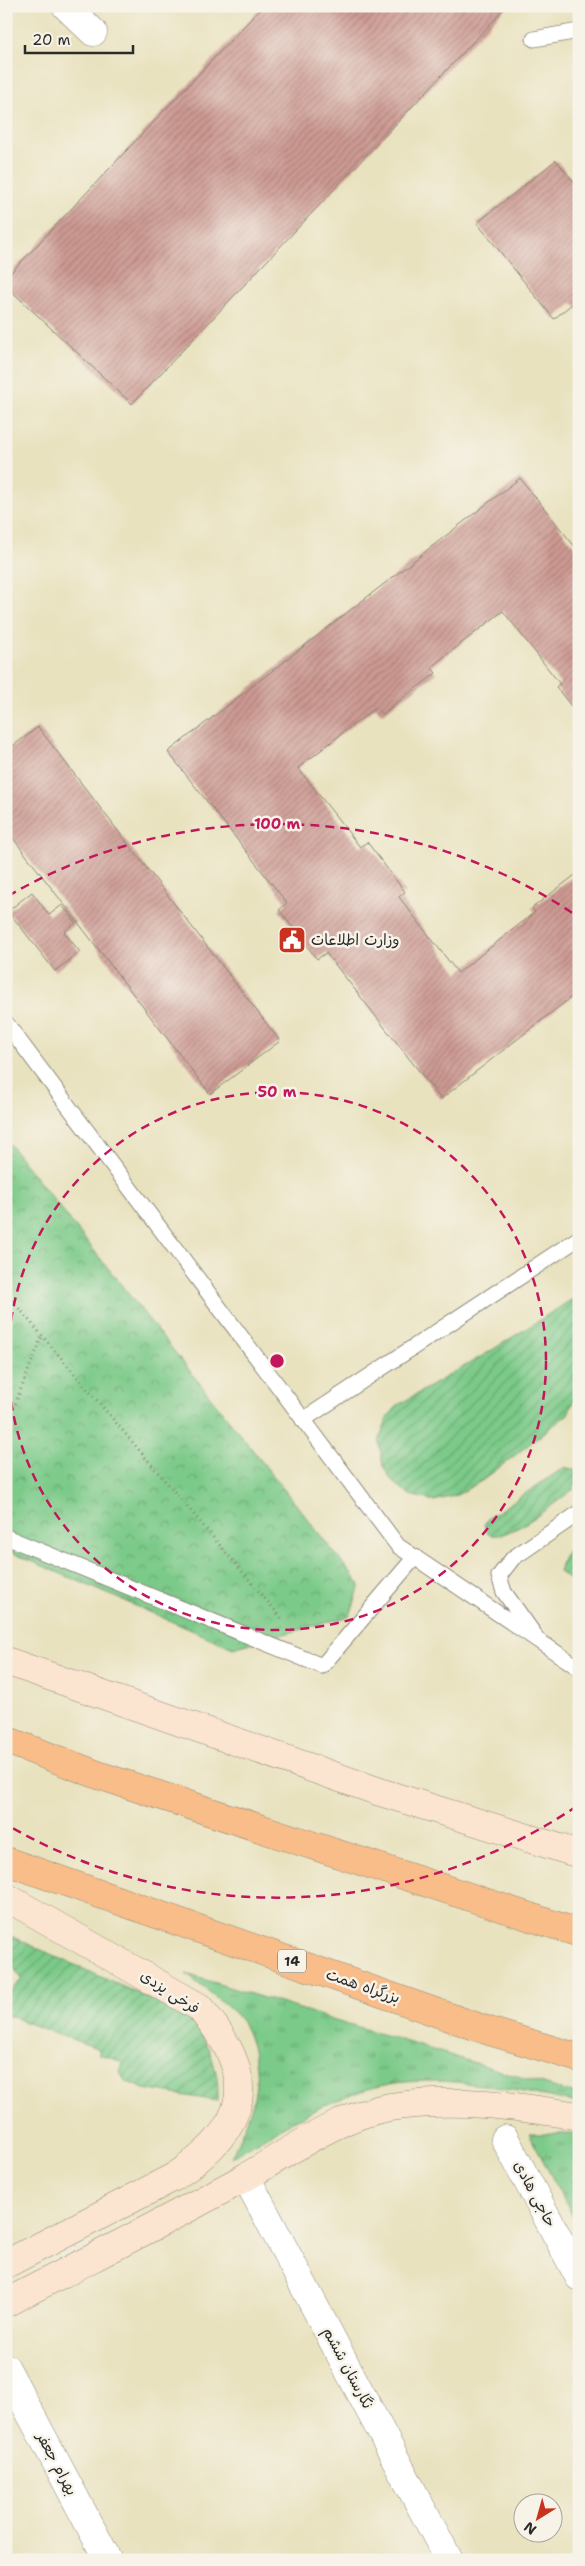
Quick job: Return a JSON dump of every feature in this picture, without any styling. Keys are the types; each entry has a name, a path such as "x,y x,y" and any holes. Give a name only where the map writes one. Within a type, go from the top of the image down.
{"highway":[{"path":"6,1740 98,1775 579,1933"},
{"name":"بزرگراه همت","path":"6,1861 489,2030 579,2058"}],"main road":[{"path":"6,1662 380,1792 579,1854"},
{"name":"فرخی یزدی","path":"6,1897 199,2007 219,2030 234,2057 240,2092 226,2130 197,2162 174,2177 6,2264"},
{"path":"6,2303 246,2177 337,2124 388,2107 436,2102 481,2102 579,2116"}],"street":[{"path":"66,6 93,32"},
{"name":"حاجی هادی","path":"505,2138 579,2277"},
{"name":"نگارستان ششم","path":"246,2177 449,2560"},
{"name":"بهرام جعفر","path":"6,2368 108,2560"}],"lane":[{"path":"534,39 579,31"},
{"path":"6,1023 398,1546 579,1668"},
{"path":"303,1420 579,1238"},
{"path":"540,1642 504,1592 499,1576 513,1558 579,1513"},
{"path":"6,1537 322,1666 415,1558"}],"path":[{"path":"6,1293 290,1628"},
{"path":"6,1426 42,1336"}],"green space":[{"path":"6,1140 360,1585 350,1616 233,1648 6,1550"},
{"path":"579,1295 579,1386 568,1414 483,1480 457,1495 434,1501 410,1495 392,1481 383,1466 379,1442 387,1418 398,1405 489,1352"},
{"path":"565,1467 575,1470 577,1480 574,1489 519,1527 497,1535 488,1534 484,1525 488,1518"},
{"path":"579,1542 579,1586 559,1572 568,1551"},
{"path":"6,1934 190,2017 203,2037 212,2057 217,2077 218,2101 144,2089 125,2081 120,2072 123,2062 99,2054 99,2049 6,2015 6,1996 22,1979 13,1967 6,1972"},
{"path":"186,1974 579,2095 579,2103 514,2090 471,2084 427,2081 382,2085 337,2100 315,2110 231,2157 253,2102 256,2088 255,2059 247,2032 237,2016 219,1999"},
{"path":"529,2134 579,2134 579,2228"}],"building":[{"path":"263,6 507,6 132,404 6,286 6,278"},
{"path":"556,160 579,188 579,310 573,303 554,319 477,223"},
{"path":"520,478 579,552 579,716 556,687 560,684 503,611 431,667 436,673 382,714 376,707 298,768 360,847 367,842 405,892 399,897 458,973 535,912 532,908 579,872 579,991 441,1099 326,953 317,959 279,910 287,903 168,752"},
{"path":"38,727 280,1041 210,1094 6,829 6,751"},
{"path":"32,892 49,915 62,905 76,923 64,932 80,952 55,971 8,911"}],"place":[{"name":"وزارت اطلاعات","path":"292,940"}]}
